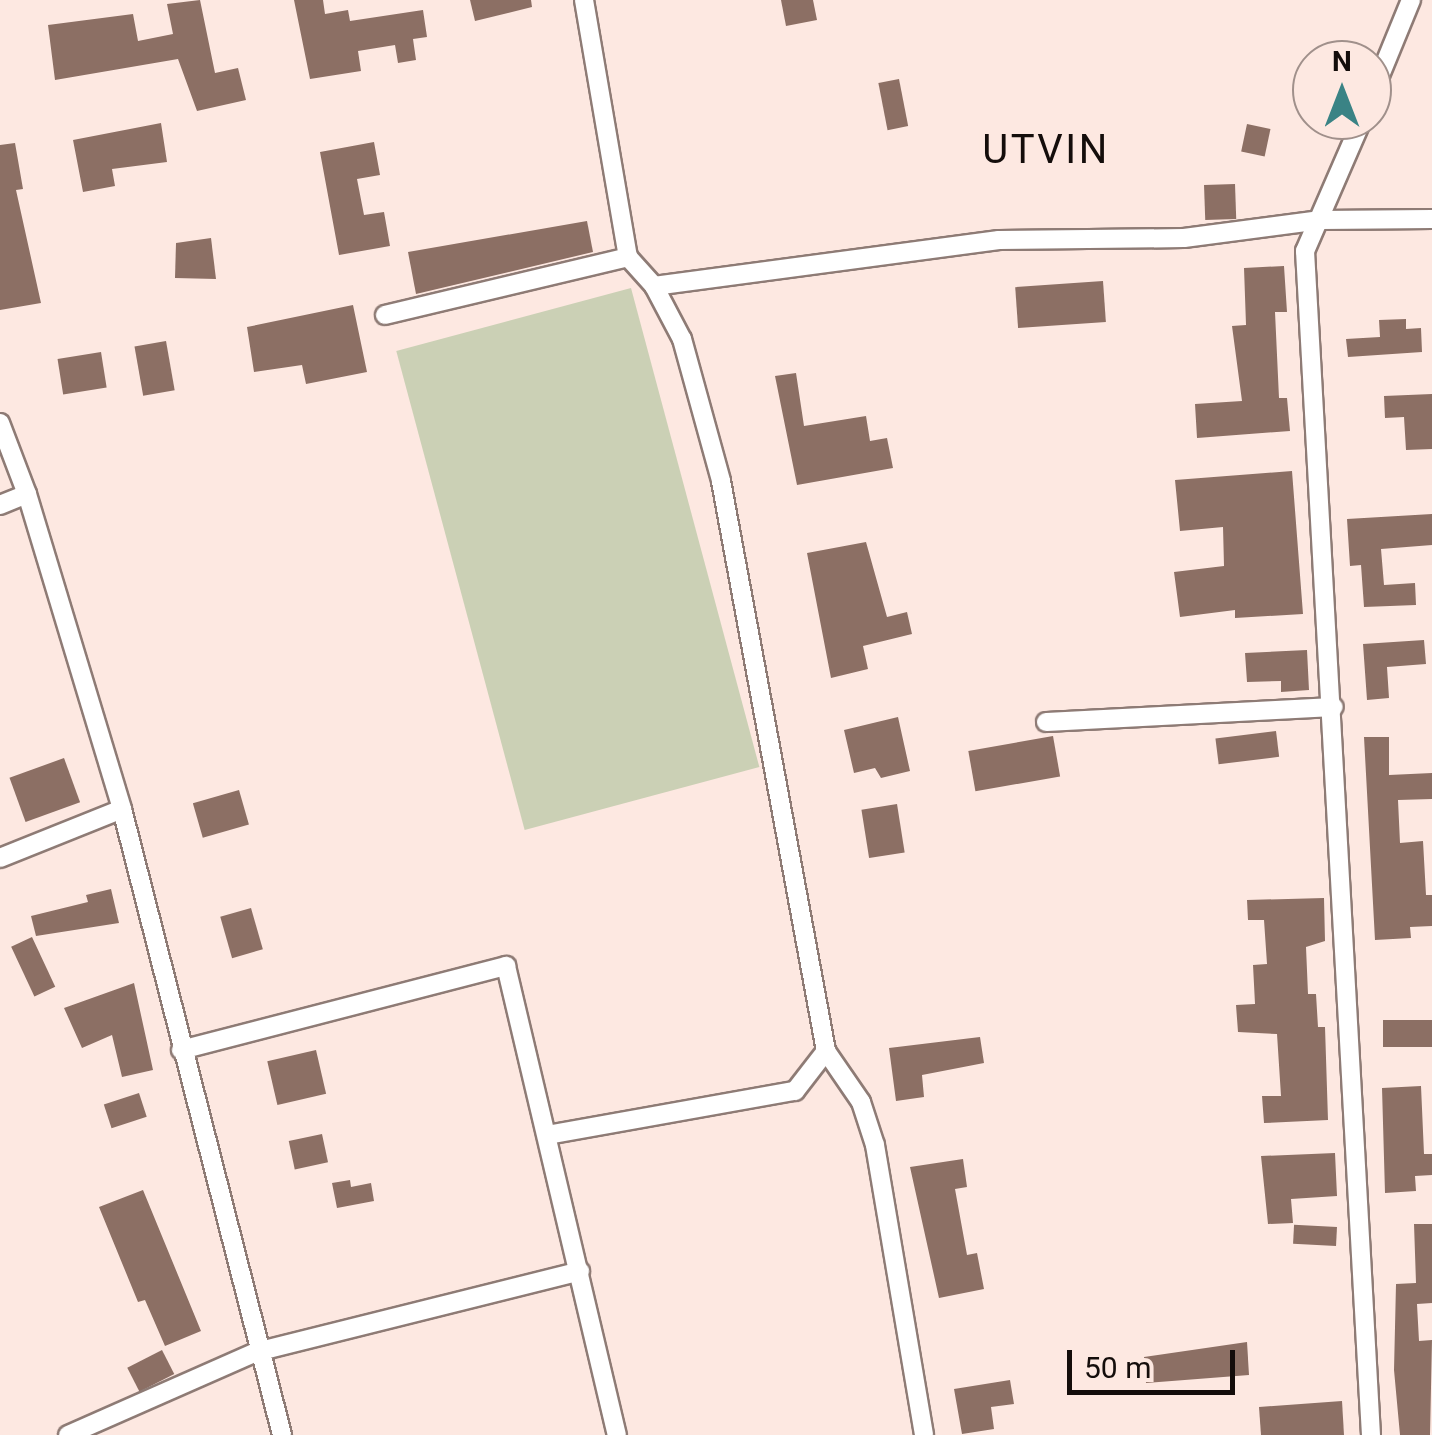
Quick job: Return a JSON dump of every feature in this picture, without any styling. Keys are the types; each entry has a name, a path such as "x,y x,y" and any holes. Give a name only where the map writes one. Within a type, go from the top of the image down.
{"street":[{"path":"584,0 628,257 654,286 682,339 720,481 826,1051 861,1102 876,1145 924,1435"},
{"path":"1392,46 1411,0"},
{"path":"1354,140 1305,251 1334,707 1371,1435"},
{"path":"654,286 999,240 1184,238 1320,220 1432,219"},
{"path":"385,314 628,257"},
{"path":"0,424 28,494 122,810 256,1352 282,1435"},
{"path":"0,505 28,494"},
{"path":"1046,722 1334,707"},
{"path":"0,858 122,810"},
{"path":"182,1050 506,966 617,1435"},
{"path":"547,1135 795,1091 826,1051"},
{"path":"68,1435 256,1352 580,1271"}],"green space":[{"path":"631,288 759,767 525,830 396,351"}],"building":[{"path":"200,0 215,73 238,68 246,100 197,111 178,59 55,80 48,25 133,14 138,41 173,34 167,4"},
{"path":"294,0 323,0 325,14 348,10 350,21 423,10 427,37 413,39 416,60 398,63 395,45 358,51 361,71 310,79"},
{"path":"470,0 531,0 532,7 475,21"},
{"path":"781,0 813,0 817,20 786,26"},
{"path":"899,79 908,126 888,130 878,83"},
{"path":"161,123 167,162 112,169 115,186 83,192 73,140"},
{"path":"1247,124 1270,129 1265,156 1241,151"},
{"path":"374,142 380,175 357,179 364,215 384,212 390,246 339,255 320,152"},
{"path":"15,143 23,189 16,190 41,303 0,310 0,145"},
{"path":"1235,184 1236,219 1205,220 1204,185"},
{"path":"587,221 593,252 416,294 408,252"},
{"path":"211,238 216,279 175,278 176,243"},
{"path":"1284,266 1287,312 1275,312 1279,398 1287,398 1290,431 1197,438 1195,404 1242,401 1232,326 1246,325 1244,268"},
{"path":"1103,281 1106,322 1018,328 1015,287"},
{"path":"353,305 367,372 306,384 302,365 254,372 247,327"},
{"path":"1406,319 1406,329 1421,328 1422,352 1348,357 1346,339 1380,337 1379,320"},
{"path":"166,341 175,390 143,396 134,347"},
{"path":"101,352 107,388 63,394 58,359"},
{"path":"796,373 804,426 866,416 870,441 887,438 893,468 797,485 775,376"},
{"path":"1432,394 1432,449 1406,450 1404,417 1385,418 1384,396"},
{"path":"1292,471 1303,614 1235,618 1235,610 1180,617 1174,572 1224,566 1223,527 1180,531 1175,480"},
{"path":"1432,514 1432,545 1381,549 1384,585 1415,583 1416,605 1364,607 1361,565 1350,566 1347,519"},
{"path":"866,542 887,617 907,612 912,634 863,646 868,669 831,678 807,553"},
{"path":"1424,640 1426,664 1387,667 1389,698 1367,700 1363,644"},
{"path":"1307,650 1309,690 1281,692 1281,681 1247,682 1245,653"},
{"path":"898,717 910,771 881,778 875,768 854,773 844,730"},
{"path":"1276,731 1279,757 1219,764 1215,738"},
{"path":"1053,736 1060,776 975,791 968,751"},
{"path":"1364,737 1389,737 1389,775 1432,773 1432,799 1398,800 1400,843 1423,841 1426,895 1432,895 1432,926 1410,927 1411,938 1375,940"},
{"path":"64,758 80,802 26,822 9,778"},
{"path":"239,790 249,825 203,838 193,803"},
{"path":"897,804 905,852 869,858 861,810"},
{"path":"111,889 119,923 36,936 31,916 88,902 86,895"},
{"path":"1324,898 1325,941 1306,947 1308,994 1316,994 1318,1027 1325,1027 1328,1120 1264,1123 1262,1096 1281,1096 1277,1034 1238,1032 1236,1005 1255,1004 1253,965 1267,964 1264,920 1248,920 1247,900"},
{"path":"251,908 263,949 232,958 220,917"},
{"path":"32,937 55,987 34,997 11,947"},
{"path":"134,983 153,1070 122,1077 112,1035 82,1048 64,1008"},
{"path":"1383,1020 1432,1020 1432,1047 1383,1047"},
{"path":"980,1037 984,1063 922,1075 924,1097 896,1101 889,1048"},
{"path":"316,1050 326,1094 277,1105 267,1061"},
{"path":"1421,1086 1424,1154 1432,1154 1432,1175 1415,1176 1416,1191 1385,1193 1382,1088"},
{"path":"139,1093 147,1117 112,1128 104,1104"},
{"path":"322,1134 328,1162 295,1169 289,1141"},
{"path":"1335,1153 1337,1196 1291,1199 1293,1223 1268,1224 1261,1156"},
{"path":"963,1159 967,1187 955,1189 967,1255 977,1253 984,1289 939,1298 910,1167"},
{"path":"350,1180 351,1187 371,1183 374,1201 337,1208 332,1183"},
{"path":"143,1190 201,1331 165,1346 145,1300 138,1302 99,1207"},
{"path":"1414,1224 1432,1224 1432,1303 1417,1304 1419,1341 1432,1340 1430,1435 1400,1435 1394,1370 1396,1284 1416,1283"},
{"path":"1294,1225 1337,1227 1336,1246 1293,1244"},
{"path":"1247,1342 1249,1375 1146,1383 1144,1357"},
{"path":"162,1350 174,1374 140,1392 127,1368"},
{"path":"1010,1380 1014,1404 991,1407 994,1429 962,1434 954,1389"},
{"path":"1342,1401 1344,1435 1261,1435 1259,1407"}],"district":[{"name":"UTVIN","path":"1046,150"}]}
